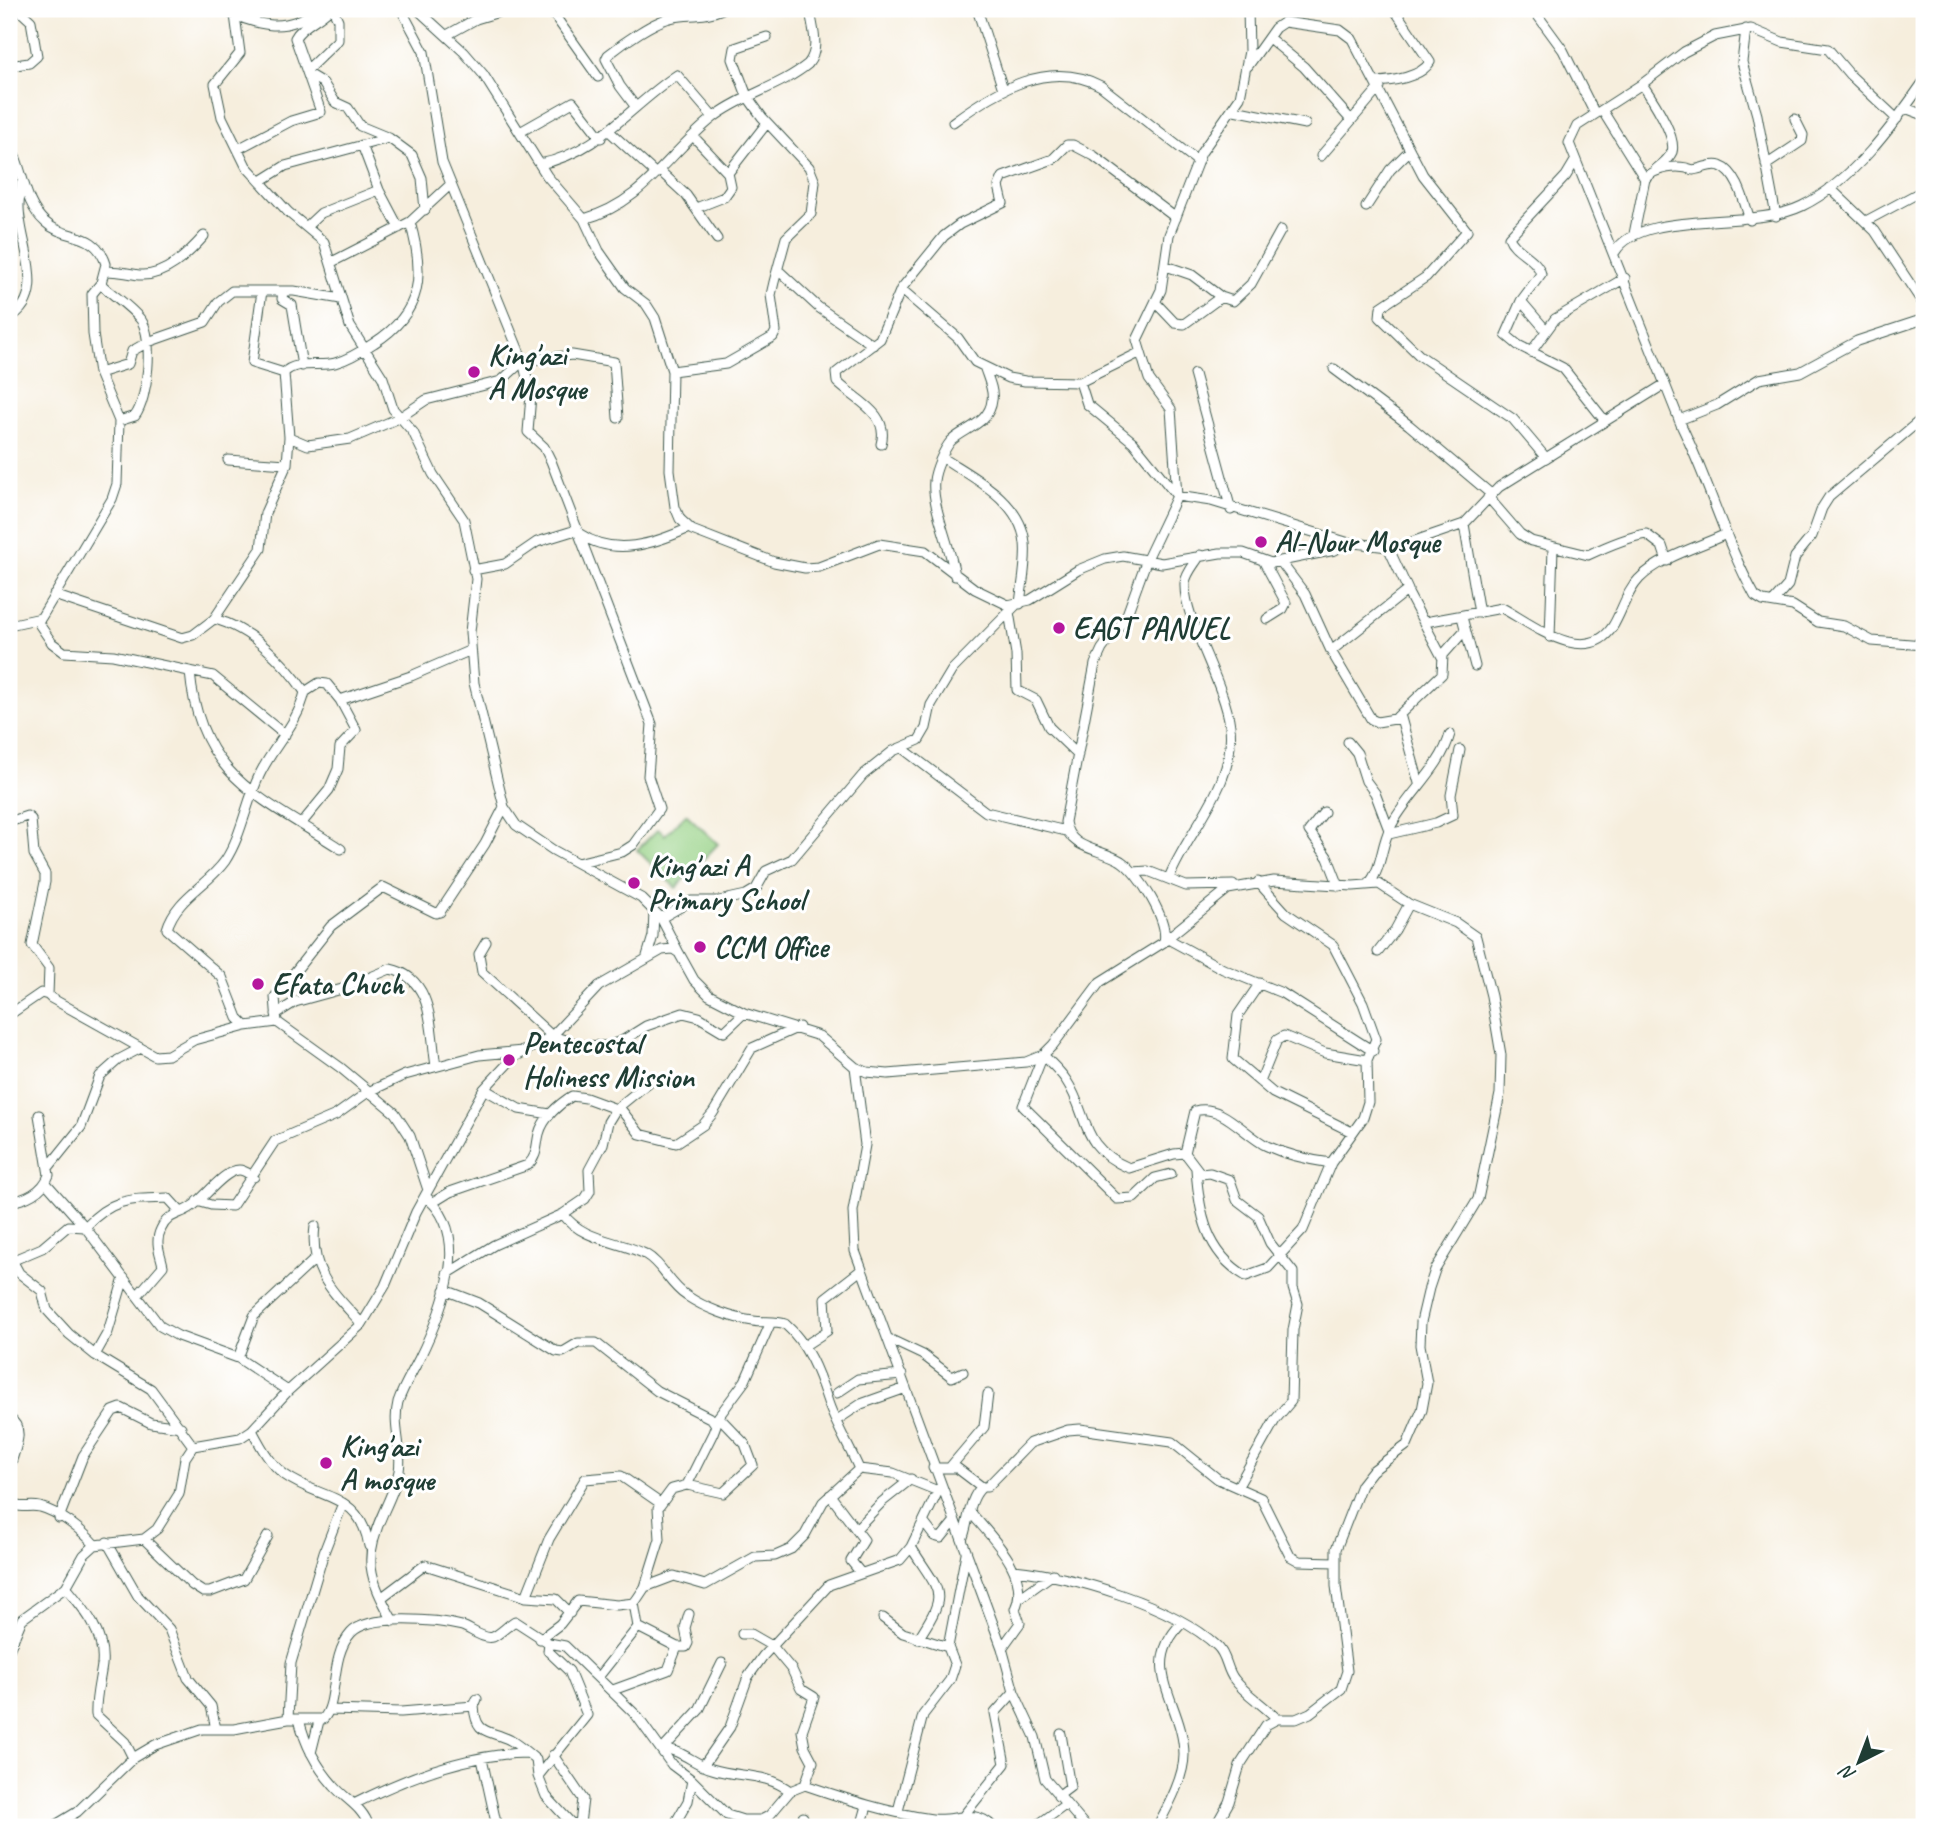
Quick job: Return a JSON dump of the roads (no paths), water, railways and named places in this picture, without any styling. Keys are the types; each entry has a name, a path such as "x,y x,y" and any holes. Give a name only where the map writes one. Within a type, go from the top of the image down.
{"street":[{"path":"9,65 29,63 37,56 31,21 18,9"},
{"path":"221,9 255,24 277,26 303,20 317,9"},
{"path":"238,149 291,121 321,112 295,43 296,35 331,9 338,20 338,40 307,72"},
{"path":"401,9 424,52 438,142 451,184 523,361 531,396 528,432 548,453 576,530 587,551 603,604 652,724 648,776 659,809 633,845 622,852 577,863"},
{"path":"417,9 447,35 483,74 555,187 584,219 594,245 625,288 648,306 661,334 672,370 672,489 679,516 689,528 774,562 805,568 819,567 878,544 909,548 930,554 955,576 997,602 1015,607"},
{"path":"447,35 476,19 509,9"},
{"path":"550,9 598,77"},
{"path":"635,106 620,86 606,58 659,21 722,9"},
{"path":"584,219 620,206 713,117 747,96 803,68 814,56 810,9"},
{"path":"977,9 1003,89"},
{"path":"1248,9 1247,67 1240,97 1234,110 1205,145 1197,161 1169,236 1166,266 1156,303 1138,333 1139,353 1150,379 1171,409 1177,496 1147,559 1126,617 1102,649 1095,664 1065,822 1066,831 1075,842 1120,861 1133,872 1156,906 1167,939 1223,969 1261,983 1316,1012 1373,1051"},
{"path":"1321,156 1378,85 1398,80 1425,68 1430,62 1394,9"},
{"path":"1533,9 1563,50 1599,112 1645,179"},
{"path":"235,15 240,55 217,81 215,90 222,117 246,166 324,242 350,326 383,378 399,418 412,432 433,474 464,520 475,591 471,615 471,650 480,714 504,807 516,825 577,863 618,883 658,914 699,987 744,1013 799,1027 818,1036 855,1067 888,1074 1026,1062 1043,1055"},
{"path":"1247,67 1275,28 1288,21 1343,31 1352,39 1423,175 1467,231 1426,277 1381,307 1378,313 1419,355 1513,418 1546,458"},
{"path":"1746,29 1742,62 1757,115 1776,216"},
{"path":"1897,118 1850,75 1828,48 1794,44 1746,29 1699,43 1571,132 1569,143 1615,252 1679,419 1700,462 1726,534 1755,596 1793,606 1818,622 1844,626 1872,641 1924,645"},
{"path":"672,370 726,364 770,340 776,331 771,295 786,237 811,214 815,182 809,167 767,123 747,96 737,72 734,49 766,37"},
{"path":"1269,38 1304,67 1351,120"},
{"path":"307,72 323,83 335,102 348,107 360,126 390,138 412,155 418,166 425,210"},
{"path":"540,164 571,155 601,138 635,106 679,75 713,117"},
{"path":"953,122 1003,89 1035,78 1084,77 1108,91 1197,161"},
{"path":"1615,252 1634,234 1659,225 1750,220 1776,216 1801,206 1830,188 1872,149 1924,81"},
{"path":"1634,234 1645,179 1671,154 1672,146 1662,116 1642,84"},
{"path":"520,132 573,102 601,138"},
{"path":"1905,108 1924,115"},
{"path":"1234,110 1306,124"},
{"path":"1766,166 1802,141 1803,135 1795,119"},
{"path":"728,173 767,123"},
{"path":"609,131 696,208 718,239"},
{"path":"693,136 728,173 731,187 728,193 696,208"},
{"path":"261,181 268,174 285,166 390,138"},
{"path":"881,444 884,430 879,419 835,378 840,368 873,345 883,334 901,289 952,229 1003,202 999,186 1003,177 1053,159 1070,144 1094,156 1175,218"},
{"path":"362,145 379,190 399,228"},
{"path":"1366,207 1390,170 1410,150"},
{"path":"9,153 17,160 21,183 19,205 29,296 20,312 9,318"},
{"path":"1575,161 1566,176 1509,237 1541,270 1540,277 1521,301 1506,335 1531,352 1563,368 1605,421"},
{"path":"1656,169 1685,166 1693,170 1718,165 1724,167 1735,181 1750,220"},
{"path":"9,625 37,621 116,491 120,459 120,421 99,373 91,300 105,271 105,259 86,238 44,221 21,183"},
{"path":"332,262 410,222 451,184"},
{"path":"1830,188 1866,221 1924,305"},
{"path":"306,227 321,213 379,190"},
{"path":"1866,221 1924,190"},
{"path":"284,373 291,367 336,363 366,348 400,324 416,291 418,251 410,222"},
{"path":"1166,266 1192,275 1221,297 1233,301 1244,292 1281,230"},
{"path":"105,271 142,275 163,269 182,259 204,236"},
{"path":"778,270 818,307 873,345"},
{"path":"1531,352 1545,329 1555,319 1625,278"},
{"path":"101,282 139,318 148,342 141,407 135,416 120,421"},
{"path":"901,289 958,338 975,362 985,369 1025,381 1080,382 1139,353"},
{"path":"262,291 252,363 284,373"},
{"path":"99,373 128,364 132,351 148,342 205,322 218,302 232,292 283,291 341,299"},
{"path":"283,291 282,299 292,305 302,366"},
{"path":"1156,303 1172,320 1184,324 1221,297"},
{"path":"1521,301 1545,329"},
{"path":"1679,419 1717,405 1759,379 1800,372 1857,341 1924,318"},
{"path":"1910,325 1924,327"},
{"path":"289,438 308,445 351,439 399,418 426,400 500,381 523,361 572,355 614,362 618,418"},
{"path":"955,576 949,541 934,494 934,480 952,441 976,425 989,410 993,398 985,369"},
{"path":"1334,369 1409,425 1489,496 1520,534 1536,544 1588,555 1604,546 1620,544 1646,534 1662,546 1667,561"},
{"path":"54,595 182,638 193,635 214,619 261,549 265,513 287,464 289,438 284,373"},
{"path":"1194,374 1231,510"},
{"path":"1080,382 1087,404 1133,443 1177,496 1211,501 1231,510 1346,542 1388,547 1464,524 1489,496 1665,384"},
{"path":"1773,602 1788,585 1795,557 1812,536 1829,497 1924,417"},
{"path":"943,458 983,484 1013,511 1025,542 1015,607 1017,690 1036,700 1049,727 1078,755"},
{"path":"228,460 287,464"},
{"path":"1464,524 1479,613"},
{"path":"473,570 505,564 537,542 576,530 602,544 625,547 662,539 689,528"},
{"path":"1425,622 1504,608 1525,624 1550,637 1584,642 1602,638 1613,626 1638,579 1667,561 1726,534"},
{"path":"658,914 691,901 719,901 746,895 756,889 765,871 796,854 803,843 848,797 863,775 889,754 917,743 923,735 931,705 957,663 1015,607 1092,563 1123,556 1162,563 1200,555 1243,553 1264,562 1280,561 1335,550 1346,542"},
{"path":"1280,561 1305,594 1331,651 1371,719 1377,722 1397,717 1425,694 1442,674 1442,657 1407,591 1408,586 1388,547"},
{"path":"1550,637 1553,548"},
{"path":"1169,878 1219,787 1226,769 1230,737 1218,681 1187,599 1187,576 1200,555"},
{"path":"1264,562 1286,603 1283,609 1266,620"},
{"path":"1331,651 1407,591"},
{"path":"1462,617 1475,666"},
{"path":"214,619 235,627 269,651 306,692"},
{"path":"37,621 52,643 64,652 113,655 213,676 285,735"},
{"path":"1442,657 1465,630"},
{"path":"340,700 411,676 471,650"},
{"path":"190,671 196,708 210,747 223,765 253,792 341,849"},
{"path":"246,1026 235,1013 222,977 167,929 185,898 207,880 226,858 262,769 285,735 306,692 324,683 340,700 356,730 340,747 338,769 328,790 301,824"},
{"path":"1397,717 1403,721 1419,783"},
{"path":"1368,884 1376,874 1389,832 1419,783 1444,750 1450,734"},
{"path":"1348,742 1357,753 1367,782 1376,793 1389,832"},
{"path":"902,748 986,812 1018,822 1066,831"},
{"path":"1389,832 1436,823 1452,815 1451,795 1460,750"},
{"path":"369,1549 400,1469 395,1424 399,1399 426,1344 445,1290 452,1242 449,1227 428,1196 404,1125 341,1068 277,1018 275,997 331,926 379,889 388,888 436,913 444,909 493,831 504,807"},
{"path":"1324,812 1309,831 1328,858 1339,886"},
{"path":"9,822 27,816 31,819 34,854 45,874 44,894 32,945 49,968 48,995"},
{"path":"1133,872 1148,871 1186,886 1308,882 1339,886 1385,886 1409,904 1456,923 1476,937 1483,957 1499,1042 1500,1094 1478,1199 1435,1270 1421,1322 1420,1345 1428,1393 1407,1445 1372,1471 1362,1485 1336,1549 1335,1562 1347,1671 1344,1683 1328,1701 1310,1713 1296,1719 1277,1719 1266,1725 1240,1765 1229,1802 1215,1827"},
{"path":"1196,1169 1202,1210 1213,1247 1219,1256 1246,1276 1261,1272 1282,1256 1303,1230 1331,1163 1363,1118 1368,1101 1367,1060 1373,1051 1376,1035 1334,945 1286,913 1258,883"},
{"path":"1171,1174 1155,1178 1134,1198 1117,1199 1054,1139 1043,1122 1026,1112 1023,1106 1043,1055 1100,982 1167,939 1235,886"},
{"path":"1378,951 1395,930 1409,904"},
{"path":"647,956 658,914"},
{"path":"486,942 479,954 482,972 552,1036 581,1045 606,1046 622,1041 646,1026 683,1013 699,1017 724,1032 744,1013"},
{"path":"9,1650 22,1619 66,1587 84,1555 95,1545 144,1539 157,1529 172,1510 179,1494 185,1458 193,1446 240,1438 252,1430 288,1391 362,1324 484,1089 505,1064 552,1036 598,986 647,956 668,948 679,953"},
{"path":"9,1014 41,993 139,1049 155,1056 168,1055 194,1040 277,1018 307,998 342,989 390,969 416,987 428,1004 436,1066"},
{"path":"1261,983 1238,1015 1233,1056 1260,1082 1293,1104 1352,1132"},
{"path":"428,1196 450,1192 528,1165 535,1157 538,1135 550,1114 572,1096 618,1108 640,1133 676,1143 703,1125 713,1113 752,1048 799,1027"},
{"path":"1260,1082 1277,1040 1284,1036 1325,1053 1367,1060"},
{"path":"48,1168 81,1127 100,1076 118,1060 139,1049"},
{"path":"197,1201 232,1206 254,1177 267,1150 275,1141 336,1115 369,1092 405,1074 503,1050 523,1051"},
{"path":"1043,1055 1067,1081 1091,1137 1116,1162 1129,1168 1138,1167 1174,1154 1185,1153"},
{"path":"855,1067 864,1146 853,1211 853,1238 861,1270 902,1375 939,1489 962,1540 1002,1648 1014,1692 1035,1737 1045,1779 1086,1827"},
{"path":"447,1274 494,1245 563,1214 589,1195 589,1170 599,1153 608,1122 618,1108 648,1083"},
{"path":"484,1089 519,1109 550,1114"},
{"path":"1238,1486 1275,1420 1291,1401 1293,1330 1298,1304 1293,1288 1293,1272 1270,1243 1258,1216 1237,1200 1230,1180 1210,1173 1200,1174 1185,1153 1195,1111 1211,1109 1269,1147 1308,1160 1331,1163"},
{"path":"9,1202 27,1197 46,1184 48,1168 40,1115"},
{"path":"138,1295 163,1266 157,1254 159,1232 179,1210 188,1209 233,1171 242,1170 254,1177"},
{"path":"46,1184 85,1227 169,1332 238,1358 288,1391"},
{"path":"179,1210 168,1198 118,1201 100,1212 85,1227 68,1226 42,1248 11,1262 19,1273 42,1291 47,1310 61,1327 95,1355 151,1389 193,1446"},
{"path":"563,1214 572,1225 593,1237 645,1254 662,1268 677,1289 687,1297 729,1315 785,1324 804,1346 859,1469"},
{"path":"315,1226 314,1260 331,1287 362,1324"},
{"path":"238,1358 254,1316 314,1260"},
{"path":"804,1346 827,1331 825,1298 861,1270"},
{"path":"95,1355 108,1332 124,1278"},
{"path":"445,1290 479,1303 556,1350 563,1352 578,1343 596,1343 657,1391 717,1419 745,1444 753,1465 723,1493 687,1485 672,1489 660,1503 660,1539 651,1559 645,1587 634,1603 638,1627 599,1676"},
{"path":"687,1485 713,1433 717,1419 745,1381 771,1322"},
{"path":"889,1339 923,1355 952,1377 962,1372"},
{"path":"837,1393 858,1379 902,1375"},
{"path":"837,1420 861,1404 906,1388"},
{"path":"951,1466 984,1427 988,1394"},
{"path":"59,1518 83,1456 113,1411 121,1408 151,1423 181,1427"},
{"path":"9,1418 16,1422 19,1432 9,1471"},
{"path":"962,1540 971,1514 973,1497 982,1487 992,1485 1030,1443 1056,1433 1080,1429 1172,1442 1218,1479 1256,1494 1265,1503 1290,1556 1299,1561 1335,1562"},
{"path":"252,1430 262,1449 285,1475 343,1503 362,1520 369,1549 370,1571 393,1621"},
{"path":"933,1468 951,1466 982,1487"},
{"path":"645,1587 674,1576 705,1585 755,1557 782,1554 805,1535 831,1495 859,1469 879,1470 939,1489"},
{"path":"526,1597 549,1539 585,1479 621,1476 660,1503"},
{"path":"856,1529 882,1502 911,1479"},
{"path":"703,1766 730,1727 748,1676 772,1646 829,1585 860,1572 894,1563 911,1547 925,1523 939,1489"},
{"path":"831,1495 864,1543 851,1561 860,1572"},
{"path":"9,1501 18,1507 41,1507 84,1533 95,1545"},
{"path":"343,1503 324,1552 291,1663 294,1719 311,1754 334,1786 354,1804 369,1827"},
{"path":"971,1514 1014,1570 1021,1597"},
{"path":"925,1523 934,1536 941,1538 954,1522"},
{"path":"144,1539 192,1585 211,1592 244,1579 268,1536"},
{"path":"107,1542 138,1596 169,1629 188,1678 211,1706 216,1729"},
{"path":"911,1547 937,1590 939,1603 918,1639"},
{"path":"898,1811 923,1715 950,1679 955,1665 948,1647 966,1551"},
{"path":"381,1598 425,1565 526,1597 556,1599 570,1613"},
{"path":"1014,1570 1053,1574 1144,1605 1182,1623 1218,1647 1234,1680 1277,1719"},
{"path":"1002,1648 1020,1623 1015,1609 1021,1597 1053,1574"},
{"path":"66,1587 85,1610 100,1639 102,1664 96,1715 125,1742 133,1758"},
{"path":"540,1639 583,1600 617,1605 634,1603"},
{"path":"638,1627 677,1647 688,1646 685,1628 689,1614"},
{"path":"883,1618 894,1629 948,1647"},
{"path":"311,1754 319,1721 330,1710 336,1667 352,1633 370,1623 393,1621 448,1623 490,1637 514,1621 540,1639 565,1646 599,1676 663,1748 672,1765 727,1815 743,1820 769,1816 790,1791 805,1785 867,1806 931,1819 979,1816 993,1827"},
{"path":"1157,1827 1184,1759 1181,1724 1161,1668 1168,1636 1182,1623"},
{"path":"742,1634 751,1634 772,1646 792,1670 801,1689 814,1697 802,1731 805,1747 813,1762 805,1785"},
{"path":"538,1776 553,1755 578,1730 587,1712 569,1671 548,1651 549,1643"},
{"path":"613,1690 668,1670 677,1647"},
{"path":"663,1748 699,1710 722,1663"},
{"path":"964,1815 1005,1764 995,1713 1014,1692"},
{"path":"330,1710 401,1712 475,1702 475,1720 481,1728 516,1743 538,1763 538,1776 553,1806 580,1825"},
{"path":"52,1827 89,1801 133,1758 155,1745 192,1731 234,1729 294,1719 319,1721"},
{"path":"1058,1796 1070,1787 1061,1734"},
{"path":"663,1748 684,1754 703,1766 768,1779 790,1791"},
{"path":"354,1804 384,1789 450,1765 494,1754 527,1753"},
{"path":"553,1755 583,1799 580,1825"},
{"path":"482,1759 497,1827"},
{"path":"673,1827 688,1801 691,1780"},
{"path":"1035,1827 1065,1805"},
{"path":"861,1827 867,1806"},
{"path":"797,1827 803,1816"},
{"path":"542,1827 580,1825"}],"place":[{"name":"King'azi A Mosque","path":"474,372"},
{"name":"Al-Nour Mosque","path":"1261,542"},
{"name":"EAGT PANUEL","path":"1059,628"},
{"name":"King'azi A Primary School","path":"634,883"},
{"name":"CCM Office","path":"700,947"},
{"name":"Efata Chuch","path":"258,984"},
{"name":"Pentecostal Holiness Mission","path":"509,1060"},
{"name":"King'azi A mosque","path":"326,1463"}]}
